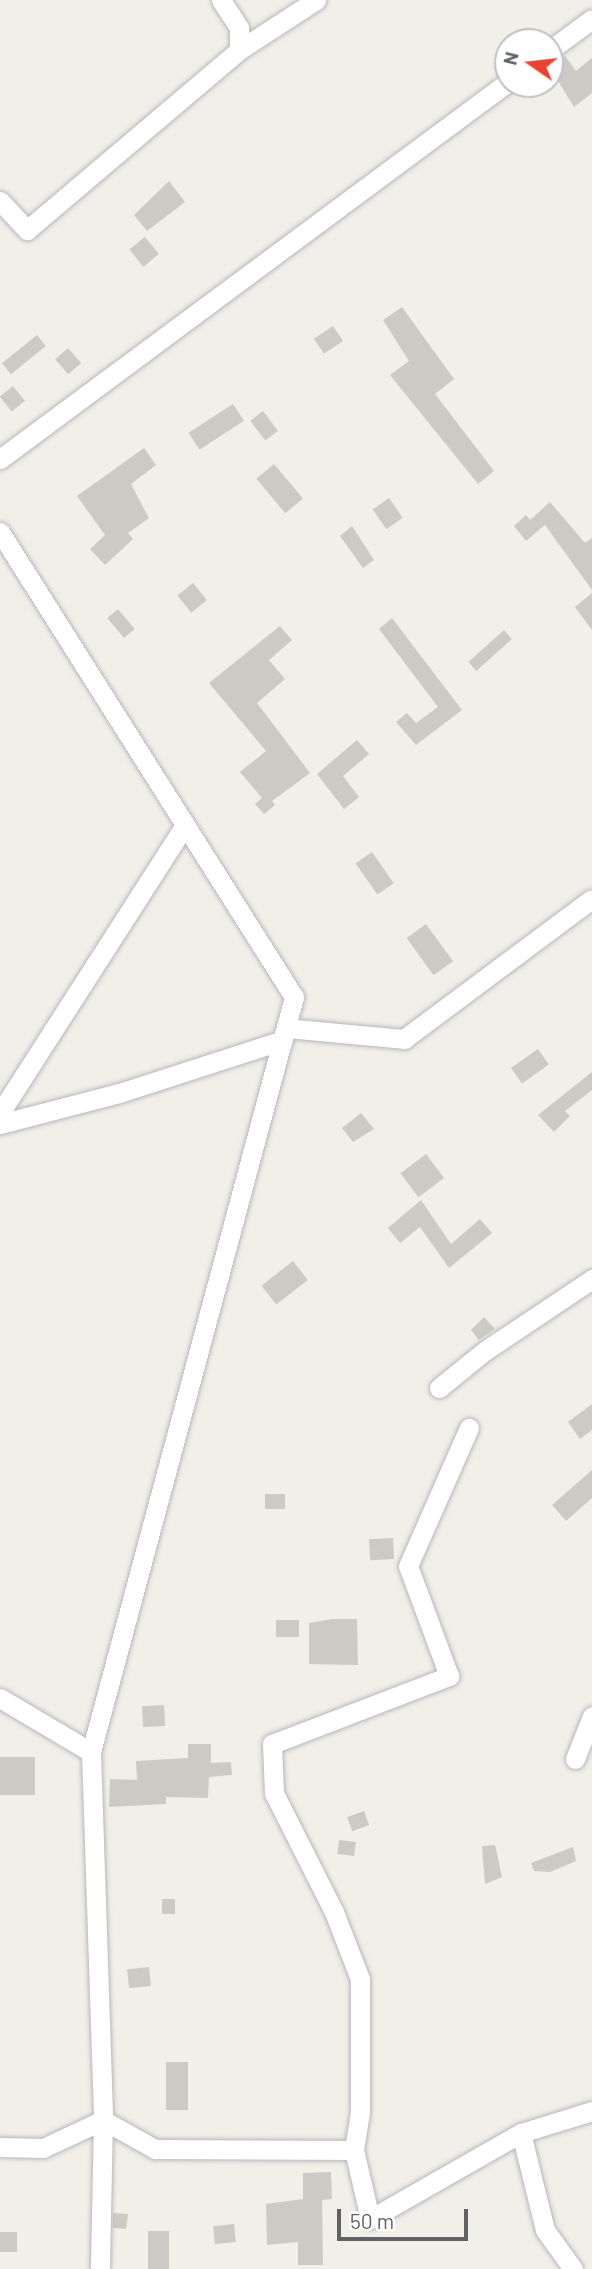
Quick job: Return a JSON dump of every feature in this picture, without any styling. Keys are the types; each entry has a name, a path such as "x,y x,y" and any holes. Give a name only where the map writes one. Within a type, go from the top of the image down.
{"street":[{"path":"221,0 239,27 239,50"},
{"path":"0,201 27,230 239,50 316,0"},
{"path":"564,40 592,19"},
{"path":"0,459 494,92"},
{"path":"0,532 294,997 91,1752 103,2120 100,2269"},
{"path":"0,1113 184,826"},
{"path":"0,1124 119,1093 285,1034 404,1039 592,899"},
{"path":"439,1388 486,1350 592,1279"},
{"path":"469,1428 408,1566 449,1676 272,1744 274,1793 334,1912 360,1979 360,2112 354,2150 370,2219 521,2133 592,2111"},
{"path":"0,1698 91,1752"},
{"path":"575,1759 592,1716"},
{"path":"103,2120 155,2149 354,2150"},
{"path":"0,2147 43,2148 103,2120"},
{"path":"521,2133 545,2230 573,2269"}],"building":[{"path":"564,57 576,71 592,58 592,93 574,107 564,91"},
{"path":"169,181 185,202 147,231 134,215"},
{"path":"145,237 159,254 143,267 129,250"},
{"path":"402,307 454,379 435,394 494,471 478,484 390,375 409,361 383,320"},
{"path":"333,326 343,341 324,354 314,339"},
{"path":"37,335 46,346 11,374 2,363"},
{"path":"68,348 81,363 68,374 55,359"},
{"path":"13,386 25,401 12,411 0,397"},
{"path":"233,404 244,421 199,450 189,433"},
{"path":"263,411 278,431 265,441 250,421"},
{"path":"144,448 156,465 131,484 149,518 128,533 133,539 105,565 90,549 105,535 77,496"},
{"path":"274,464 303,498 285,513 256,479"},
{"path":"389,498 403,518 386,529 373,509"},
{"path":"550,502 585,543 592,538 592,590 545,525 526,541 514,526 526,515 530,520"},
{"path":"352,526 374,560 363,568 340,536"},
{"path":"193,583 207,600 191,613 177,596"},
{"path":"592,593 592,630 575,607"},
{"path":"118,609 135,629 124,638 107,618"},
{"path":"392,618 462,710 416,745 396,722 407,713 416,723 438,707 379,629"},
{"path":"280,626 292,640 269,660 285,679 257,703 310,773 272,801 275,805 264,814 255,804 262,798 240,772 266,751 209,683"},
{"path":"504,630 512,639 476,671 468,662"},
{"path":"357,740 369,754 343,776 359,797 344,809 317,774"},
{"path":"372,852 394,883 377,895 356,863"},
{"path":"426,924 453,961 434,975 407,938"},
{"path":"538,1049 549,1065 522,1083 511,1068"},
{"path":"592,1072 592,1090 565,1111 570,1116 554,1132 538,1115"},
{"path":"361,1113 374,1129 353,1142 342,1128"},
{"path":"426,1154 444,1178 418,1197 400,1173"},
{"path":"421,1200 451,1244 480,1219 492,1233 449,1268 420,1227 400,1243 388,1228"},
{"path":"293,1261 308,1280 276,1305 261,1286"},
{"path":"484,1317 495,1329 479,1340 471,1330"},
{"path":"592,1404 592,1430 580,1439 568,1422"},
{"path":"592,1470 592,1498 566,1521 552,1505"},
{"path":"265,1494 285,1494 285,1509 265,1509"},
{"path":"393,1538 394,1559 370,1560 369,1539"},
{"path":"357,1619 358,1665 309,1664 309,1623"},
{"path":"276,1620 299,1620 299,1637 276,1637"},
{"path":"164,1705 165,1726 143,1727 142,1706"},
{"path":"188,1744 211,1744 211,1763 231,1762 232,1775 209,1777 208,1798 166,1797 166,1804 109,1807 110,1779 137,1780 136,1761 188,1758"},
{"path":"0,1757 35,1757 35,1795 0,1795"},
{"path":"364,1811 369,1825 352,1831 347,1817"},
{"path":"339,1840 356,1842 354,1856 337,1854"},
{"path":"495,1845 502,1877 485,1884 482,1846"},
{"path":"573,1847 576,1861 550,1872 534,1871 531,1863"},
{"path":"162,1899 175,1899 175,1914 162,1914"},
{"path":"149,1967 151,1986 129,1988 127,1969"},
{"path":"166,2062 188,2062 188,2110 166,2110"},
{"path":"331,2172 332,2199 322,2200 323,2265 298,2265 298,2242 267,2245 266,2204 303,2199 303,2173"},
{"path":"113,2213 128,2214 126,2229 113,2228"},
{"path":"234,2224 236,2242 215,2244 213,2226"},
{"path":"148,2231 169,2231 169,2269 148,2269"},
{"path":"0,2232 17,2232 17,2252 0,2252"}]}
